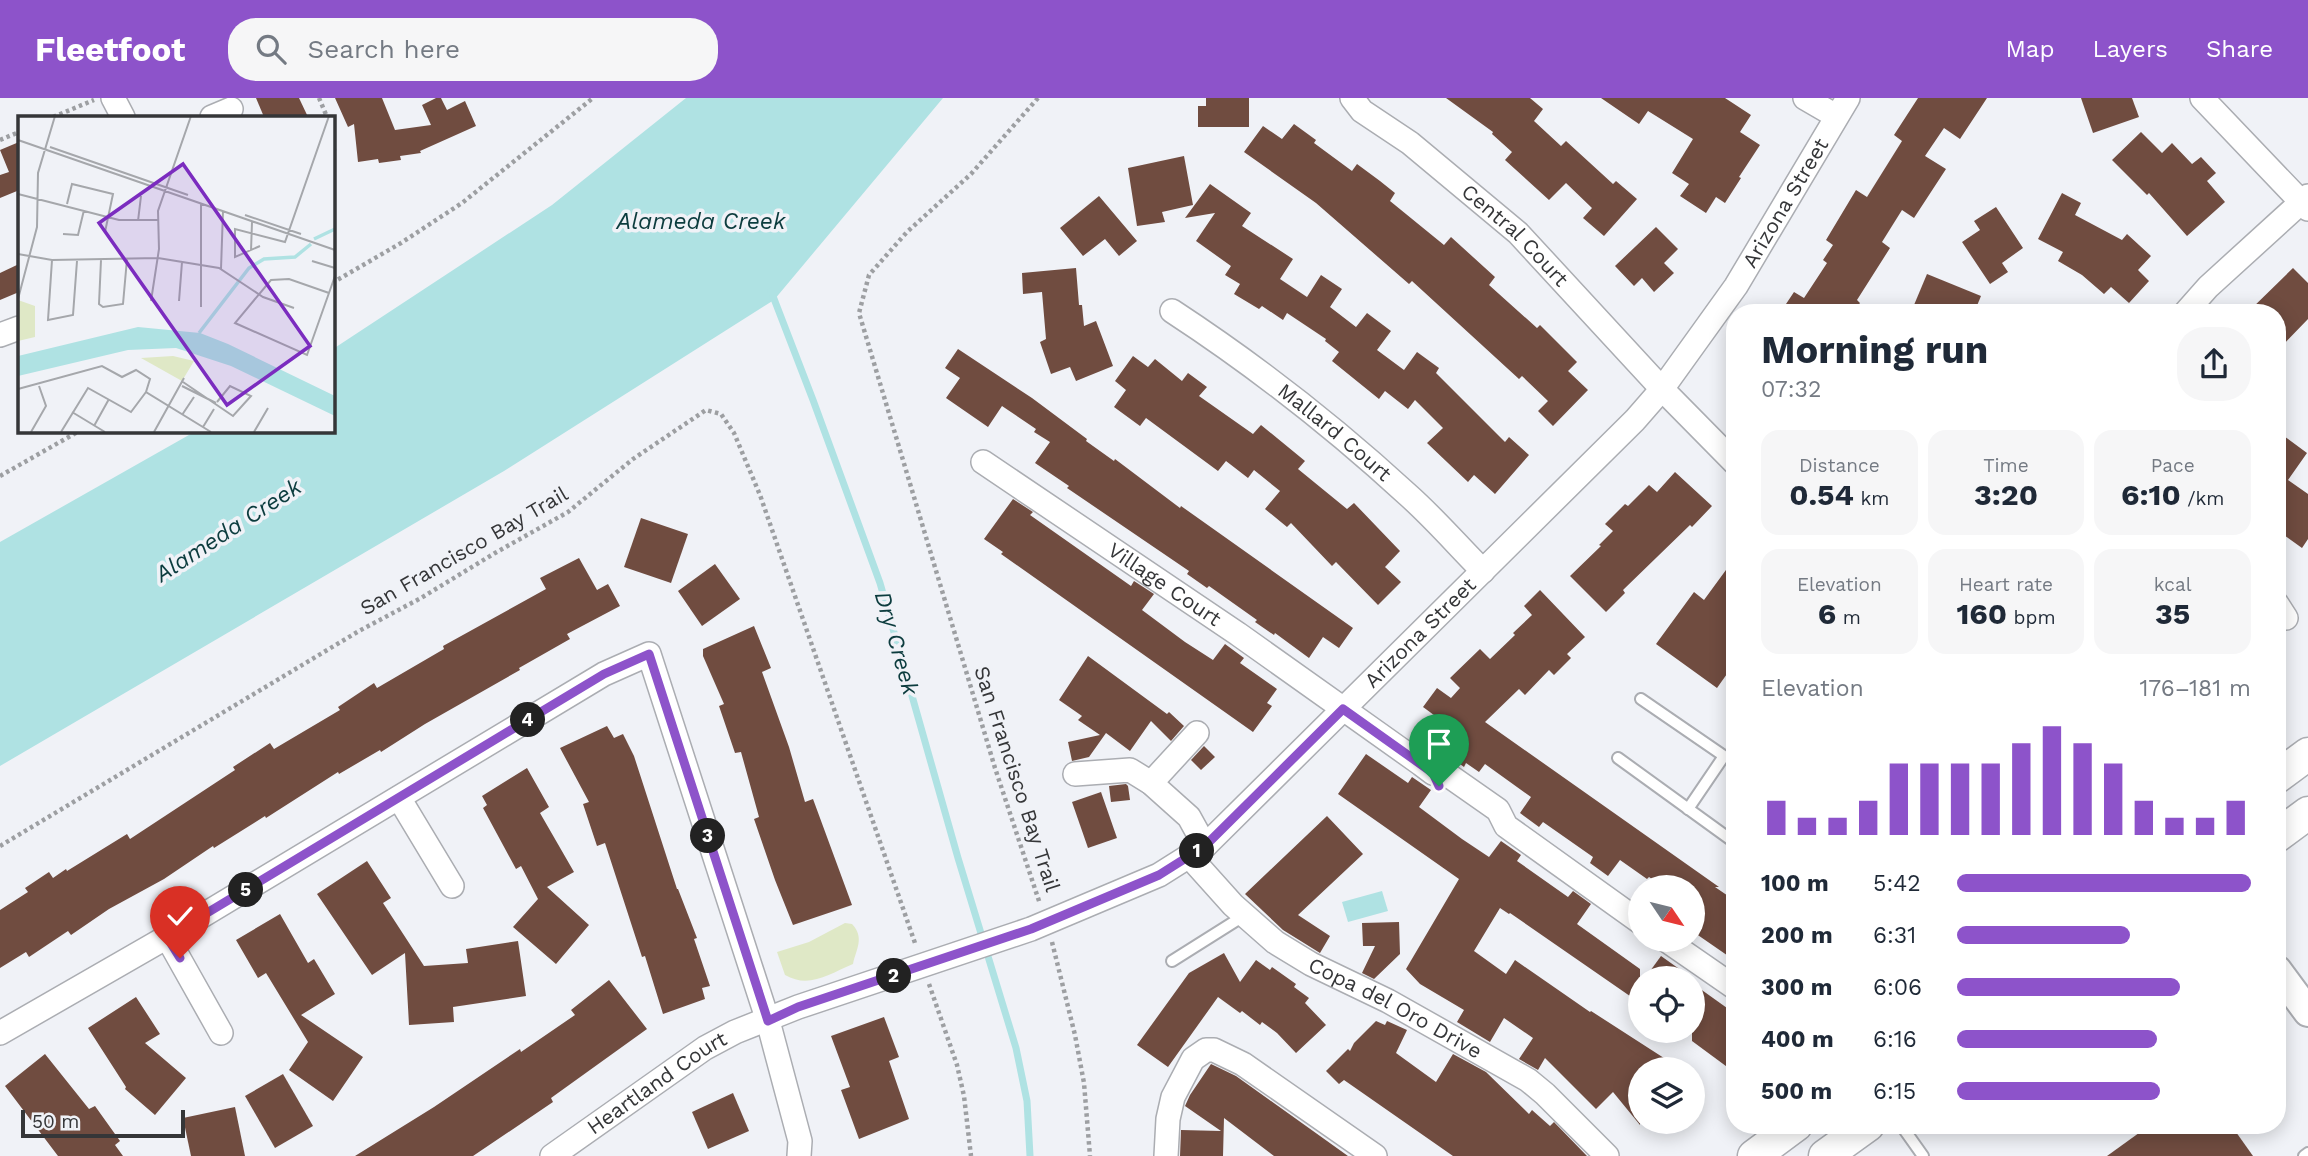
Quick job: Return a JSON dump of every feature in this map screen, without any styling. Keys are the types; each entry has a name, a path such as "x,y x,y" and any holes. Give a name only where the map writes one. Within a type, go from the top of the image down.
{"main road":[{"path":"2286,770 2308,754"},
{"path":"2286,829 2308,813"},
{"path":"1754,1156 1784,1134"},
{"path":"1825,1156 1856,1134"}],"street":[{"path":"113,98 122,116"},
{"name":"Central Court","path":"1352,98 1362,111 1410,144 1518,233 1662,389 1726,454"},
{"path":"1805,98 1842,107"},
{"path":"2193,304 2208,287 2306,202 2202,98"},
{"name":"Arizona Street","path":"768,1021 798,1007 1039,926 1159,875 1197,851 1635,420 1662,389 1736,286 1842,107"},
{"name":"Mallard Court","path":"1172,310 1238,354 1316,415 1410,496 1483,571"},
{"path":"0,335 18,328"},
{"name":"Village Court","path":"984,462 1238,635 1433,773 1448,775 1498,810 1506,826 1628,913"},
{"path":"0,1033 167,937 604,674 649,654 768,1021 800,1142 799,1156"},
{"path":"1151,783 1197,733"},
{"name":"Copa del Oro Drive","path":"1075,774 1130,769 1151,783 1189,817 1197,851 1224,895 1275,942 1311,964 1388,1001 1528,1080 1607,1156"},
{"path":"399,798 452,886"},
{"path":"167,937 221,1033"},
{"path":"1683,952 1726,981"},
{"path":"2286,982 2308,1012"},
{"name":"Heartland Court","path":"552,1156 705,1048 735,1032 768,1021"},
{"path":"1166,1156 1168,1119 1173,1097 1186,1069 1206,1050 1224,1053 1243,1064 1375,1156"}],"lane":[{"path":"1641,699 1724,756 1688,809"},
{"path":"1618,758 1726,836"},
{"path":"1172,961 1245,915"},
{"path":"1907,1134 1923,1156"},
{"path":"2304,1156 2308,1153"}],"path":[{"path":"55,116 98,98"},
{"path":"319,98 327,116"},
{"path":"334,282 462,203 593,98"},
{"name":"San Francisco Bay Trail","path":"1038,98 971,174 907,232 869,275 859,313 995,768 1039,926"},
{"path":"0,140 18,132"},
{"name":"San Francisco Bay Trail","path":"0,846 359,631 568,512 633,459 706,410 721,415 734,433 760,495 832,698 882,852 932,963"},
{"path":"0,476 77,432"},
{"path":"1055,952 1084,1083 1090,1156"},
{"path":"932,963 964,1096 971,1156"}],"green space":[{"path":"845,923 852,924 859,939 853,964 811,980 802,981 785,975 777,952 809,942"}],"water":[{"name":"Alameda Creek","path":"686,98 943,98 774,300 504,471 0,766 0,542 194,432 334,432 334,348 552,205"},
{"path":"1382,891 1388,911 1348,922 1342,902"}],"building":[{"path":"256,98 299,98 308,116 264,116"},
{"path":"335,98 382,98 395,130 431,125 422,105 436,98 441,98 447,110 465,101 476,126 420,151 421,153 400,156 401,160 358,162 354,124 348,127"},
{"path":"1206,98 1249,98 1249,127 1198,127 1198,106 1206,106"},
{"path":"1446,98 1530,98 1543,109 1534,121 1561,146 1566,141 1613,184 1616,181 1637,199 1604,236 1583,218 1592,208 1566,183 1549,200 1505,160 1512,152 1492,134 1493,132"},
{"path":"1601,98 1725,98 1751,115 1740,132 1760,145 1725,203 1716,197 1706,213 1680,196 1689,184 1672,173 1693,139 1648,111 1639,124"},
{"path":"1918,98 1987,98 1960,139 1944,128 1925,156 1946,169 1914,218 1902,210 1882,242 1890,248 1857,300 1859,304 1786,304 1794,292 1804,298 1827,263 1823,260 1833,245 1826,240 1856,190 1867,197 1902,141 1894,135"},
{"path":"2081,98 2132,98 2139,117 2093,133"},
{"path":"1294,124 1316,140 1314,143 1352,171 1357,164 1395,193 1390,201 1444,245 1451,237 1495,277 1489,285 1537,328 1540,325 1577,362 1568,371 1588,390 1553,426 1538,411 1548,401 1522,376 1519,379 1412,281 1409,284 1316,203 1244,152 1263,126 1282,139"},
{"path":"2141,132 2162,153 2172,143 2192,164 2201,157 2216,173 2207,181 2225,202 2187,236 2149,193 2147,195 2112,160"},
{"path":"18,142 18,194 17,191 0,198 0,175 9,172 0,150"},
{"path":"1184,156 1193,205 1162,212 1165,222 1137,226 1128,168"},
{"path":"1210,184 1251,213 1242,226 1293,259 1280,279 1307,297 1321,275 1342,289 1330,307 1356,327 1367,313 1391,331 1377,350 1404,370 1417,352 1439,368 1436,373 1505,442 1509,437 1529,455 1495,494 1474,475 1468,482 1427,443 1443,428 1415,400 1408,409 1385,391 1379,399 1332,361 1339,352 1325,341 1326,339 1287,313 1283,320 1262,306 1259,309 1234,294 1240,284 1225,275 1231,266 1196,241 1215,213 1185,218"},
{"path":"2062,193 2081,203 2075,215 2122,240 2127,234 2151,256 2138,270 2149,281 2129,303 2111,287 2104,294 2082,275 2058,261 2063,252 2038,239"},
{"path":"1099,196 1137,241 1119,256 1105,239 1083,256 1060,228"},
{"path":"1996,207 2023,248 2002,263 2008,272 1990,284 1962,242 1980,230 1974,221"},
{"path":"1656,227 1678,249 1664,263 1674,273 1654,292 1642,278 1634,286 1615,266"},
{"path":"18,264 18,292 0,300 0,273"},
{"path":"1076,268 1084,326 1096,321 1113,366 1076,381 1070,367 1051,374 1040,342 1046,339 1042,292 1023,294 1022,273"},
{"path":"2293,268 2308,283 2308,319 2286,342 2286,304 2256,304"},
{"path":"1927,274 1981,296 1978,304 1914,304"},
{"path":"958,349 1032,398 1087,439 1086,441 1353,628 1339,648 1323,637 1309,658 1255,622 1257,620 1209,586 1207,588 1187,574 1189,571 1035,463 1050,442 1034,432 1036,429 1002,406 988,427 946,398 960,378 945,368"},
{"path":"1133,356 1148,367 1155,359 1182,381 1188,373 1207,387 1199,396 1253,434 1261,425 1305,461 1298,469 1347,509 1354,503 1400,551 1385,567 1401,582 1378,605 1336,562 1332,566 1291,523 1287,527 1265,509 1280,491 1254,470 1248,478 1226,461 1218,471 1146,418 1140,426 1114,407 1126,390 1115,381"},
{"path":"2286,438 2307,453 2288,480 2308,494 2308,539 2302,548 2286,536"},
{"path":"1675,472 1712,506 1623,590 1625,593 1606,612 1570,576 1613,531 1605,524 1625,504 1628,506 1649,485 1657,492"},
{"path":"1013,499 1033,512 1030,515 1131,586 1134,581 1154,594 1142,610 1185,642 1213,660 1225,644 1244,658 1240,663 1277,689 1267,703 1272,706 1253,732 1001,554 1003,552 984,539"},
{"path":"641,518 688,534 671,583 624,567"},
{"path":"579,558 597,590 608,584 620,606 567,634 570,639 519,668 520,670 381,752 380,750 339,774 338,772 266,818 265,816 214,848 213,846 164,879 109,909 71,935 68,931 29,957 26,952 0,968 0,910 28,892 25,888 49,872 53,878 66,869 67,871 127,834 130,839 235,770 233,767 270,743 274,749 340,710 338,707 374,683 377,688 444,649 443,646 546,589 540,578"},
{"path":"715,564 740,599 702,626 678,591"},
{"path":"1726,570 1726,675 1717,688 1656,644 1694,592 1704,600"},
{"path":"1540,590 1585,637 1567,654 1571,658 1554,675 1549,670 1525,695 1519,689 1485,722 1702,875 1641,875 1620,860 1608,876 1590,863 1593,857 1543,822 1539,827 1520,813 1531,797 1485,764 1479,772 1466,763 1464,767 1424,737 1438,718 1423,707 1437,688 1451,698 1460,688 1450,678 1480,649 1490,659 1532,615 1524,606"},
{"path":"754,626 771,668 762,672 805,802 813,799 852,905 793,925 754,819 759,817 741,752 735,753 719,706 724,704 703,656 703,649"},
{"path":"1088,656 1167,714 1169,712 1184,726 1171,741 1151,721 1130,751 1106,733 1089,757 1072,761 1068,742 1100,735 1078,720 1082,716 1059,700"},
{"path":"607,726 614,738 623,734 634,756 677,889 697,938 694,939 710,986 702,988 705,999 663,1014 605,843 597,846 583,804 589,802 560,748"},
{"path":"1204,746 1215,757 1201,770 1191,760"},
{"path":"1366,754 1408,783 1412,777 1431,790 1419,807 1489,857 1501,841 1521,855 1517,861 1568,897 1573,891 1591,904 1577,924 1636,966 1628,966 1628,995 1500,908 1474,951 1506,974 1515,960 1628,1035 1628,1043 1641,1043 1662,1057 1628,1057 1628,1110 1613,1092 1596,1109 1545,1058 1538,1070 1519,1059 1533,1038 1504,1018 1490,1042 1457,1022 1464,1010 1420,984 1406,969 1459,879 1338,794"},
{"path":"527,768 549,807 540,813 574,872 547,887 589,925 556,964 513,927 538,899 521,866 516,869 483,808 487,805 482,796"},
{"path":"1126,784 1130,800 1111,802 1109,786"},
{"path":"1101,792 1117,838 1088,848 1072,802"},
{"path":"1327,816 1363,854 1298,915 1330,936 1320,953 1283,930 1245,894"},
{"path":"367,861 391,898 383,903 424,966 468,963 466,949 518,941 526,996 453,1007 454,1022 409,1025 405,953 372,975 317,894"},
{"path":"1705,877 1726,895 1726,954 1705,940"},
{"path":"280,914 308,963 314,959 335,994 301,1015 363,1057 333,1101 289,1070 308,1042 266,973 258,978 236,940"},
{"path":"1399,922 1400,954 1374,979 1362,973 1375,946 1363,946 1362,923"},
{"path":"1224,953 1240,982 1256,960 1270,970 1272,967 1296,984 1294,987 1309,998 1305,1003 1326,1025 1296,1053 1262,1022 1260,1025 1218,997 1168,1067 1137,1045 1189,973"},
{"path":"1661,956 1675,966 1654,966"},
{"path":"609,980 647,1029 551,1098 553,1102 473,1156 355,1156 575,1015 571,1010"},
{"path":"1705,992 1726,1007 1726,1066 1695,1043 1705,1043"},
{"path":"136,997 160,1034 145,1043 186,1078 155,1115 125,1089 88,1028"},
{"path":"884,1017 899,1057 889,1061 909,1119 859,1139 841,1090 850,1087 831,1036"},
{"path":"1376,1021 1385,1025 1387,1021 1407,1030 1396,1053 1436,1082 1453,1054 1486,1072 1529,1114 1532,1110 1550,1126 1554,1122 1587,1156 1453,1156 1344,1080 1339,1084 1326,1071 1348,1049 1350,1051 1354,1043"},
{"path":"45,1054 89,1109 95,1106 120,1141 115,1145 123,1156 58,1156 5,1086"},
{"path":"1211,1064 1236,1076 1348,1156 1274,1156 1224,1118 1223,1156 1180,1156 1181,1130 1221,1131 1185,1106"},
{"path":"283,1074 313,1126 275,1148 245,1096"},
{"path":"733,1093 749,1131 708,1149 692,1112"},
{"path":"235,1107 245,1156 191,1156 183,1118"},
{"path":"2138,1134 2237,1134 2253,1156 2107,1156"}],"waterway":[{"name":"Dry Creek","path":"771,291 880,583 958,858 1016,1048 1027,1101 1030,1156"}],"route":[{"path":"180,958 167,937 604,674 649,654 768,1021 798,1007 1031,929 1159,875 1205,846 1343,709 1433,773 1439,786"}]}
